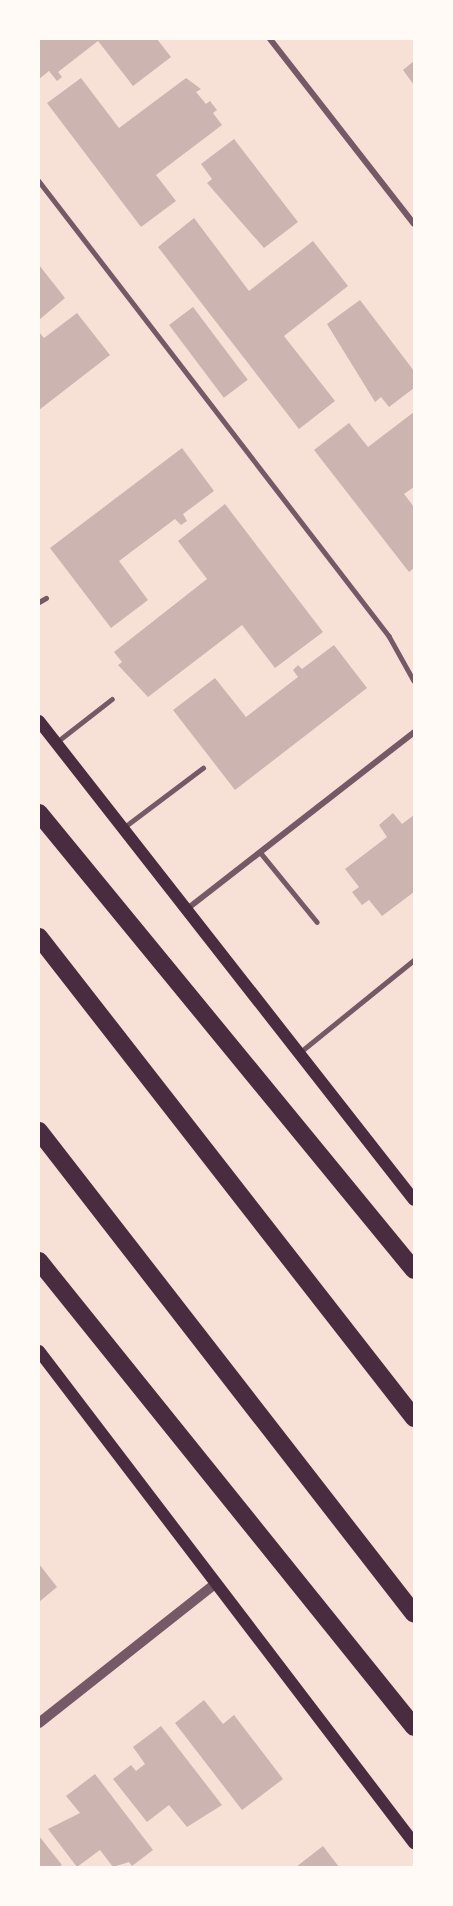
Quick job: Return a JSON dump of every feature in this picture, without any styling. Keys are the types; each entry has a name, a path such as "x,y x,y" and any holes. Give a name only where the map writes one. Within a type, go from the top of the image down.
{"highway":[{"path":"39,813 414,1270"},
{"path":"39,937 414,1418"},
{"path":"39,1131 414,1614"},
{"path":"39,1261 414,1726"}],"main road":[{"path":"39,721 414,1200"},
{"path":"39,1351 414,1843"}],"street":[{"path":"270,39 414,225"},
{"path":"187,909 414,732"},
{"path":"39,1723 216,1583"}],"lane":[{"path":"39,181 389,636 414,681"},
{"path":"39,603 46,598"},
{"path":"56,742 112,699"},
{"path":"123,828 203,768"},
{"path":"260,852 317,922"},
{"path":"299,1053 414,960"}],"building":[{"path":"39,39 157,39 171,57 133,86 98,41 58,72 62,77 57,81 49,71 39,79"},
{"path":"414,61 414,85 403,70"},
{"path":"81,78 119,128 186,78 201,89 196,92 206,104 210,101 217,110 213,113 222,125 156,175 176,201 141,227 47,103"},
{"path":"234,139 298,222 264,248 207,183 212,179 201,164"},
{"path":"194,218 249,291 313,241 348,286 284,336 335,401 299,429 158,247"},
{"path":"39,265 65,298 39,320"},
{"path":"360,300 414,371 414,388 389,407 381,397 375,402 327,324"},
{"path":"193,307 248,380 224,398 169,325"},
{"path":"77,313 110,355 39,410 39,332 44,338"},
{"path":"414,412 414,487 404,494 414,507 414,568 409,572 314,450 349,423 368,447"},
{"path":"182,448 214,491 183,514 187,521 181,525 175,519 119,561 148,600 111,628 50,548"},
{"path":"225,504 323,632 275,668 242,625 148,697 118,665 122,662 114,652 207,579 178,541"},
{"path":"334,645 367,688 235,790 173,710 215,678 246,717 298,677 293,670 298,665 302,669"},
{"path":"393,813 402,824 414,815 414,892 382,916 369,900 362,905 352,892 359,887 345,869 387,837 379,825"},
{"path":"39,1564 57,1587 39,1602"},
{"path":"204,1700 223,1724 234,1715 283,1779 242,1810 175,1723"},
{"path":"161,1726 222,1805 187,1827 169,1805 147,1822 113,1779 131,1765 136,1771 145,1764 133,1747"},
{"path":"95,1774 153,1850 132,1866 129,1862 113,1867 100,1850 77,1867 48,1829 80,1813 66,1796"},
{"path":"39,1836 62,1865 39,1867"},
{"path":"323,1846 339,1867 296,1867"}]}
